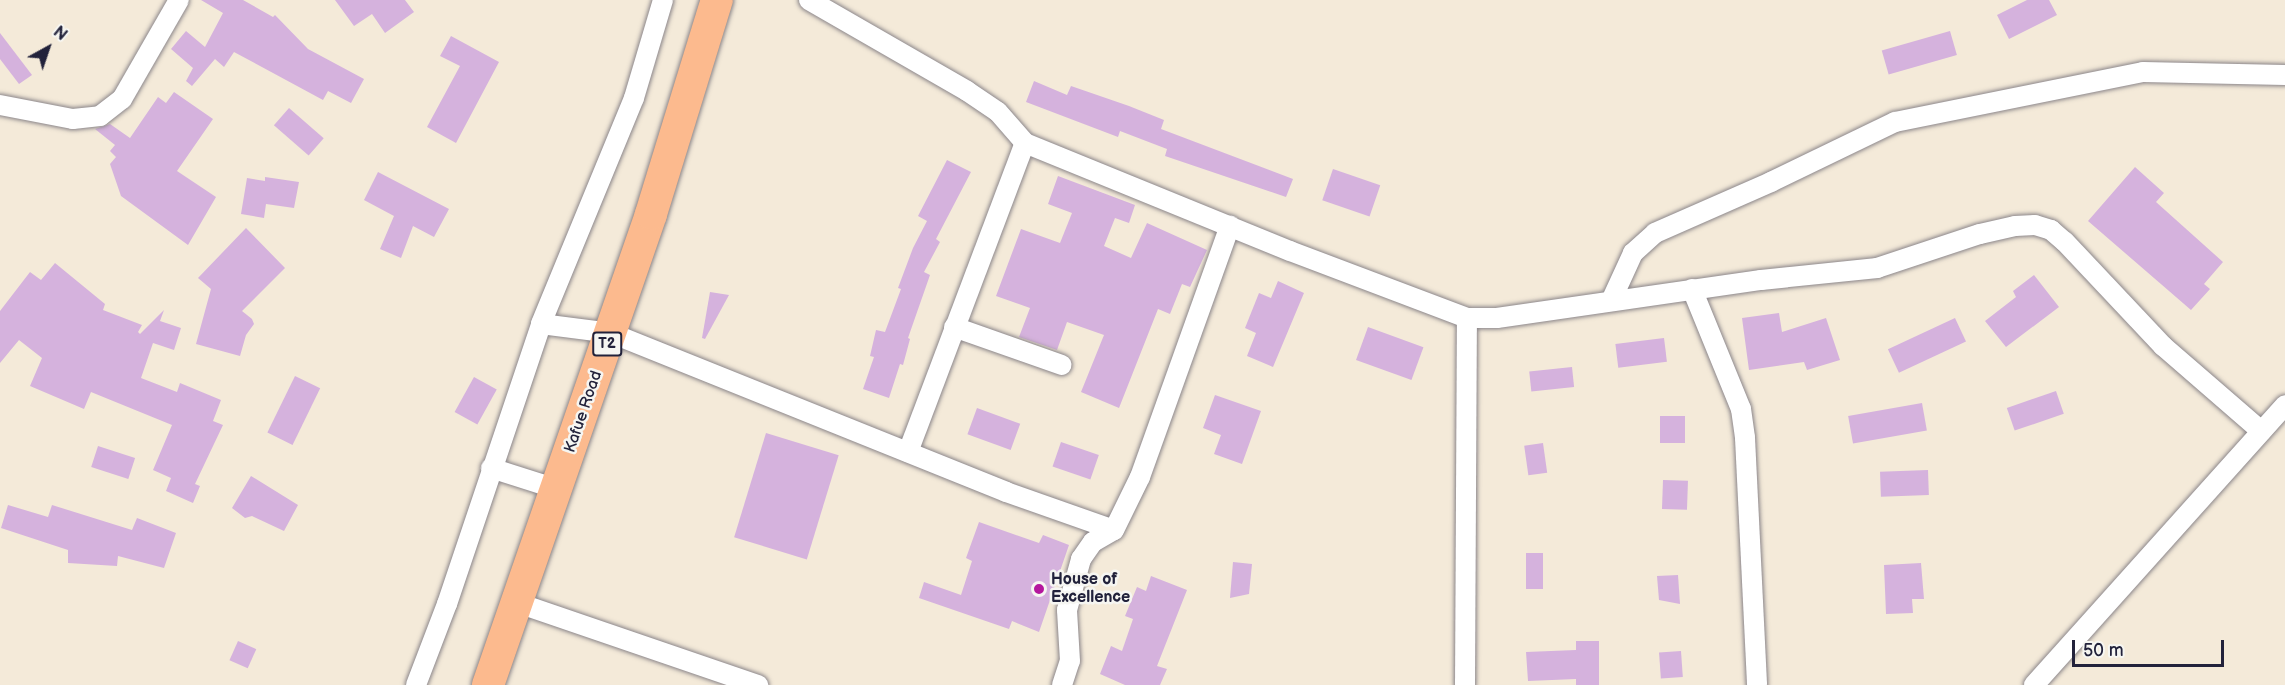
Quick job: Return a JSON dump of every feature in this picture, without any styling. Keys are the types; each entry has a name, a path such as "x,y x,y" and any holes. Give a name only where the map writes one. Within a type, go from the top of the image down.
{"highway":[{"name":"Kafue Road","path":"488,685 651,214 717,0"}],"street":[{"path":"0,105 73,119 100,116 122,99 179,0"},
{"path":"416,685 447,604 541,324 634,98 663,0"},
{"path":"809,0 967,91 998,112 1025,143 1467,318 1497,318 1692,290 1877,268 1980,234 2035,225 2051,230 2065,242 2163,346 2261,431"},
{"path":"1611,301 1633,253 1655,233 1771,182 1895,122 2143,72 2285,75"},
{"path":"908,452 1025,143"},
{"path":"1062,685 1070,661 1067,610 1072,583 1081,558 1093,542 1114,530 1140,477 1230,226"},
{"path":"1692,290 1741,409 1745,438 1757,685"},
{"path":"1465,685 1467,318"},
{"path":"541,324 610,333 1006,492 1114,530"},
{"path":"954,327 1062,365"},
{"path":"2034,685 2285,405"},
{"path":"491,468 557,489"},
{"path":"518,603 758,685"}],"building":[{"path":"201,0 243,0 273,17 275,15 308,49 364,79 351,103 328,91 323,100 234,52 224,67 215,59 192,86 186,81 193,68 171,49 186,31 205,47 223,13"},
{"path":"335,0 405,0 414,12 385,33 372,14 354,26"},
{"path":"2027,0 2049,0 2057,15 2009,39 1997,15"},
{"path":"1950,31 1957,55 1889,75 1882,51"},
{"path":"0,33 32,75 19,84 0,59"},
{"path":"451,36 499,62 456,143 427,127 460,66 440,56"},
{"path":"1034,81 1067,95 1071,86 1129,106 1164,120 1161,129 1293,179 1286,197 1165,156 1167,149 1120,131 1118,137 1026,102"},
{"path":"174,92 213,119 177,171 216,197 188,245 121,196 110,164 116,157 110,151 115,145 95,129 110,124 130,138 158,97 166,103"},
{"path":"289,108 324,138 309,156 274,125"},
{"path":"947,160 971,172 936,239 940,242 924,272 930,275 908,338 910,339 903,365 900,364 889,398 863,389 874,357 870,356 876,330 885,332 913,248 927,221 918,216"},
{"path":"2135,167 2164,193 2156,202 2223,262 2204,284 2210,289 2191,310 2088,221"},
{"path":"1333,169 1380,185 1370,216 1322,200"},
{"path":"378,172 449,209 434,237 413,226 401,258 380,249 394,216 364,200"},
{"path":"1058,176 1135,205 1129,223 1115,218 1104,246 1131,258 1147,223 1207,250 1190,287 1182,284 1170,314 1158,309 1119,408 1081,392 1104,335 1067,322 1057,350 1019,337 1030,308 996,296 1021,229 1060,243 1072,213 1048,204"},
{"path":"265,177 299,182 294,208 266,204 264,218 241,214 247,178 265,181"},
{"path":"246,228 285,268 242,311 252,319 254,324 246,335 240,356 196,344 211,289 198,278"},
{"path":"55,263 105,304 103,310 142,325 138,332 140,334 164,310 160,321 181,328 174,350 153,343 141,378 177,392 180,383 221,400 213,421 223,425 195,484 200,486 193,503 166,491 171,478 153,470 172,425 91,392 84,409 30,386 42,358 19,340 0,363 0,311 30,272 41,280"},
{"path":"2034,275 2059,307 2006,347 1985,321 2016,297 2013,291"},
{"path":"1278,281 1304,293 1273,367 1247,356 1256,333 1245,328 1259,293 1271,298"},
{"path":"710,292 729,295 705,339 702,338"},
{"path":"1779,313 1782,332 1826,318 1840,360 1807,370 1804,362 1749,370 1742,318"},
{"path":"1955,318 1966,342 1899,373 1888,349"},
{"path":"1368,327 1423,347 1411,380 1356,360"},
{"path":"1664,338 1667,362 1618,368 1615,344"},
{"path":"1572,367 1574,387 1531,391 1529,371"},
{"path":"295,376 320,388 293,445 267,433"},
{"path":"474,377 497,390 477,425 455,412"},
{"path":"2056,391 2064,414 2015,431 2007,408"},
{"path":"1215,395 1261,411 1242,464 1214,454 1221,435 1203,428"},
{"path":"1922,403 1927,431 1853,444 1848,416"},
{"path":"977,408 1020,424 1011,450 967,434"},
{"path":"1660,416 1685,416 1685,443 1660,443"},
{"path":"766,433 839,455 807,559 734,537"},
{"path":"1061,442 1099,455 1090,480 1053,467"},
{"path":"1543,443 1547,473 1528,475 1524,446"},
{"path":"98,446 135,458 128,479 91,467"},
{"path":"1928,470 1929,495 1881,497 1880,472"},
{"path":"251,476 298,505 284,531 252,516 245,518 232,508"},
{"path":"1663,480 1688,481 1687,510 1662,509"},
{"path":"8,505 48,517 52,505 132,530 137,518 176,533 164,568 118,556 117,566 68,563 68,550 1,528"},
{"path":"979,522 1039,543 1043,535 1069,545 1039,632 1012,621 1009,629 919,598 924,582 961,595 972,561 966,558"},
{"path":"1526,553 1543,553 1543,589 1526,589"},
{"path":"1233,562 1252,564 1249,594 1230,598"},
{"path":"1921,563 1924,599 1912,599 1913,613 1886,614 1884,565"},
{"path":"1678,575 1680,604 1659,600 1657,576"},
{"path":"1151,576 1187,590 1157,666 1167,669 1160,685 1125,685 1100,674 1111,646 1122,651 1133,619 1125,616 1137,587 1146,591"},
{"path":"238,641 256,649 248,668 229,660"},
{"path":"1576,641 1599,641 1599,685 1576,685 1576,679 1528,681 1526,652 1576,650"},
{"path":"1681,651 1683,677 1661,678 1659,653"}],"place":[{"name":"House of Excellence","path":"1039,589"}]}
